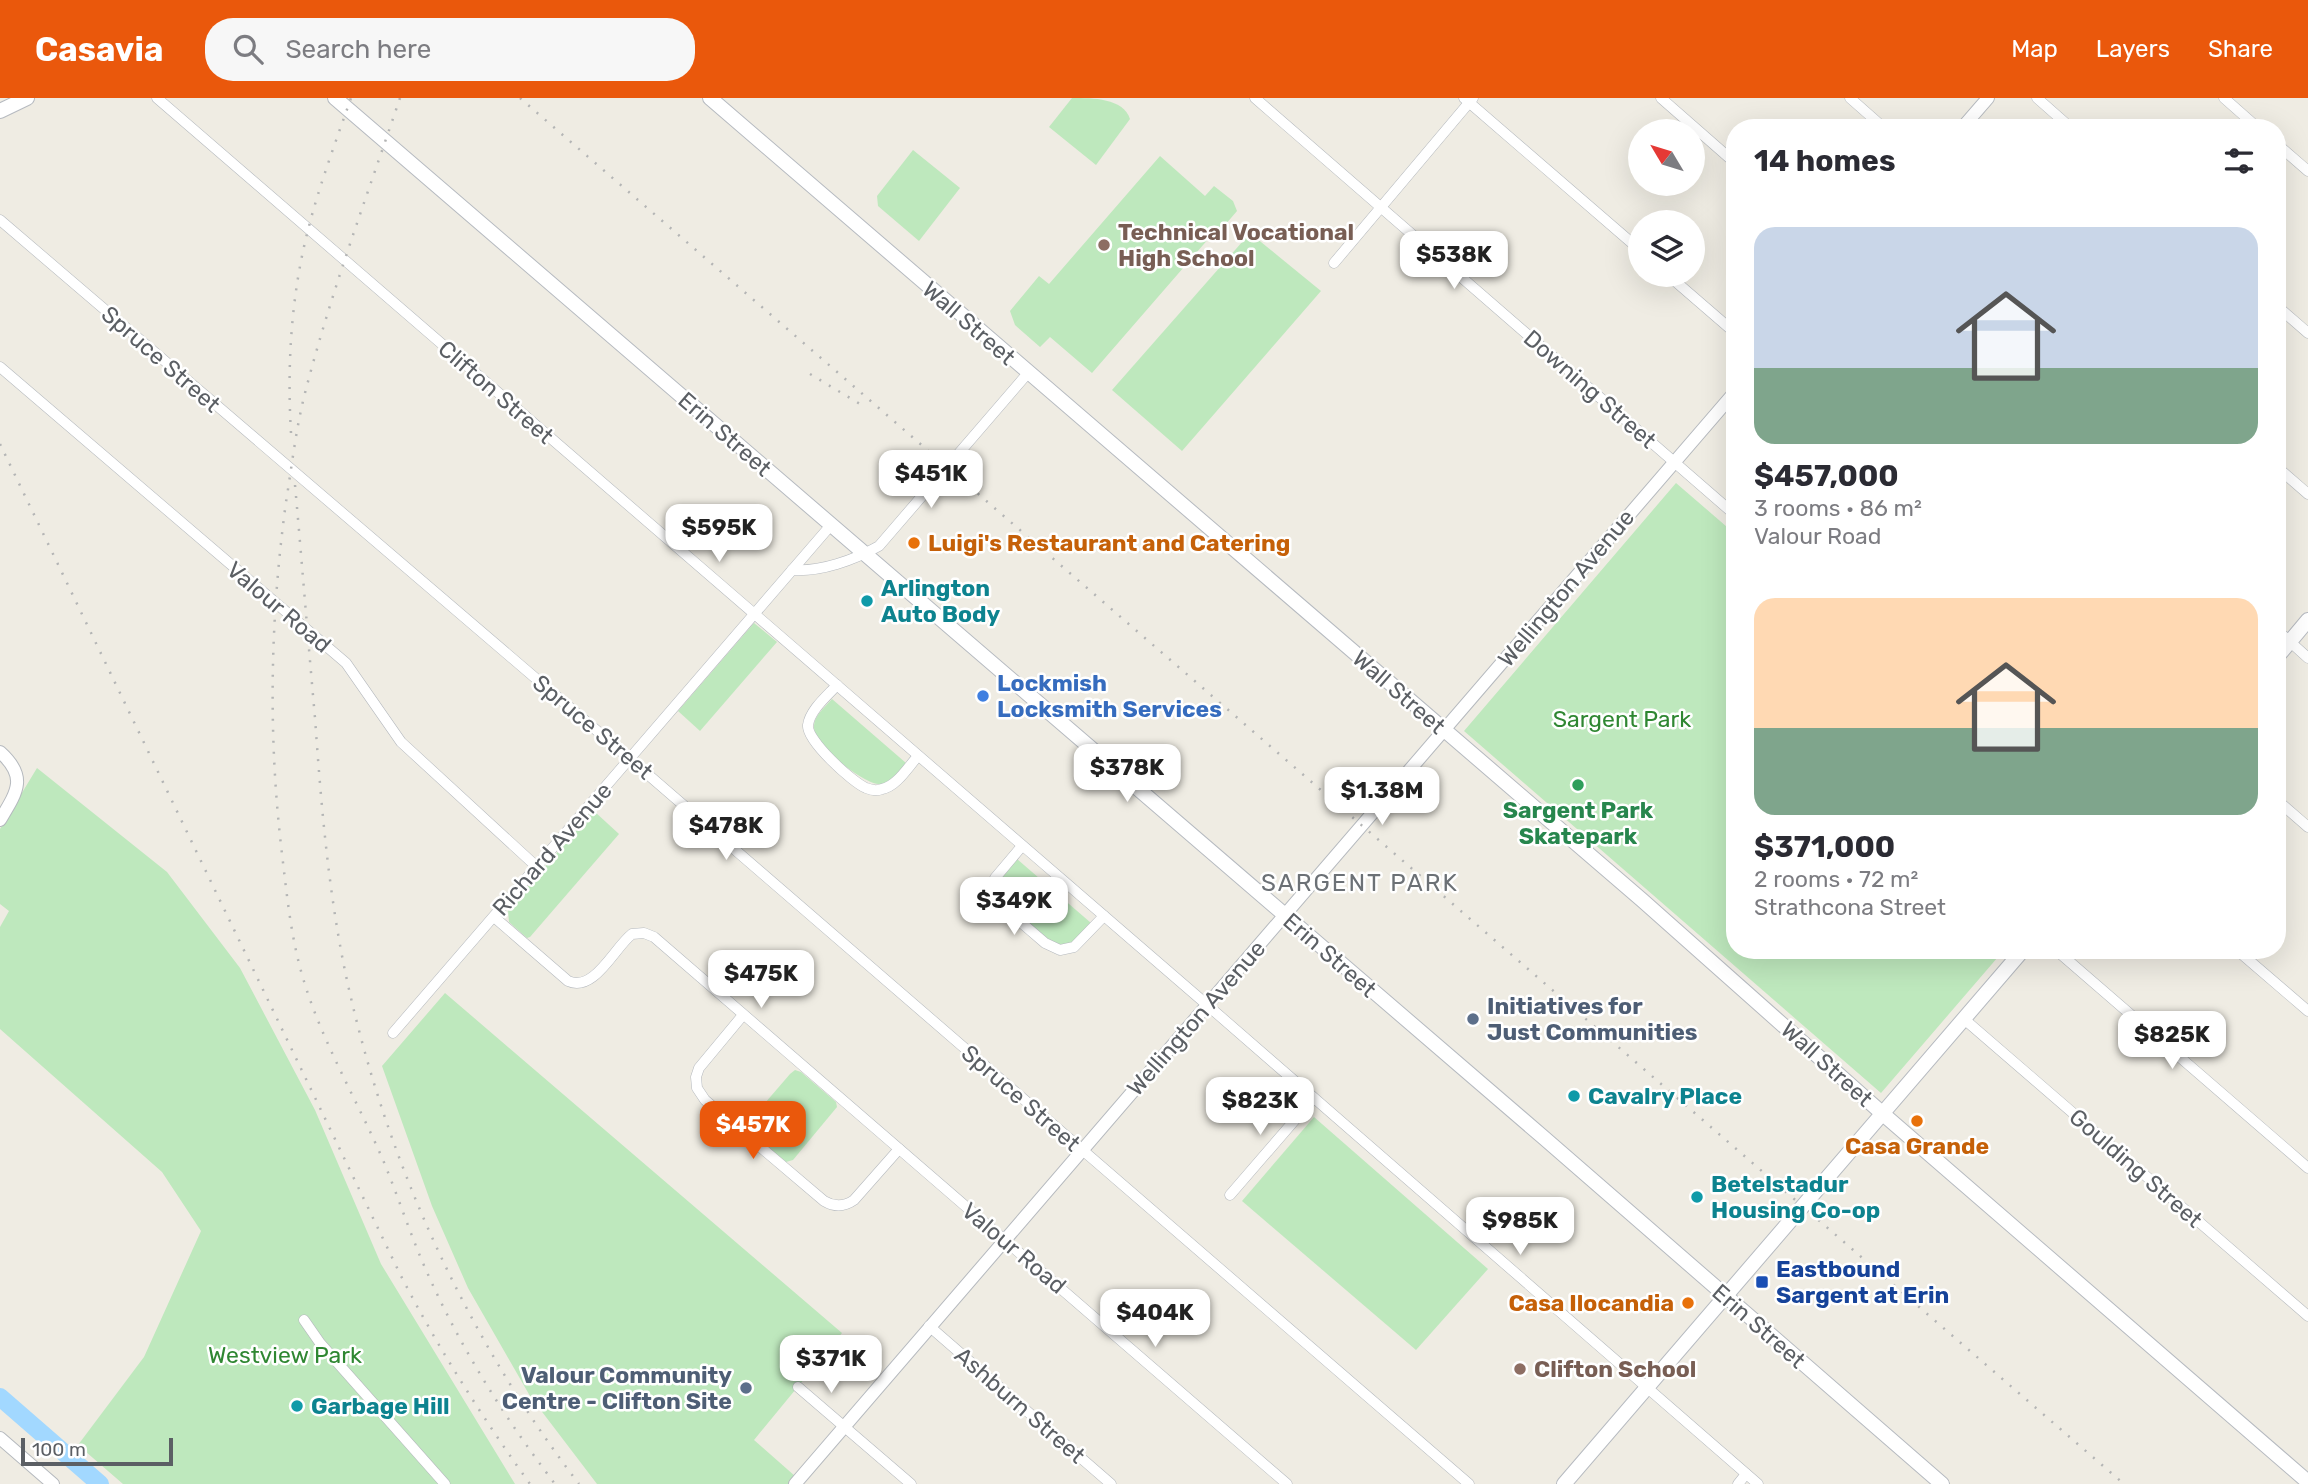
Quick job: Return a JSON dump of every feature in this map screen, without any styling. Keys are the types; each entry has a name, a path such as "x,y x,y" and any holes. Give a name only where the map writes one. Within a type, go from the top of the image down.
{"main road":[{"path":"0,111 27,98"},
{"name":"Erin Street","path":"335,98 1544,1137 1942,1484"},
{"name":"Wall Street","path":"710,98 1658,914 1883,1114 2308,1482"},
{"path":"2286,647 2308,621"},
{"path":"1564,1484 2015,959"}],"street":[{"name":"Clifton Street","path":"157,98 1207,1004 1758,1484"},
{"name":"Downing Street","path":"1255,98 1726,507"},
{"path":"1661,98 1726,155"},
{"path":"1850,98 1874,119"},
{"path":"1970,119 1987,98"},
{"path":"2037,98 2061,119"},
{"path":"2224,98 2248,119"},
{"path":"1334,263 1469,99 1628,239"},
{"path":"2286,152 2308,171"},
{"name":"Spruce Street","path":"0,220 630,758 1469,1484"},
{"path":"1682,287 1726,325"},
{"path":"2286,314 2308,333"},
{"name":"Valour Road","path":"0,367 346,663 401,742 537,867"},
{"path":"792,570 806,571 865,554 879,546 1028,373"},
{"name":"Wellington Avenue","path":"795,1484 1726,402"},
{"path":"2286,475 2308,494"},
{"name":"Richard Avenue","path":"394,1033 831,525"},
{"path":"2286,638 2308,658"},
{"path":"837,685 813,713 808,732 817,745 860,784 871,790 886,788 896,781 918,756"},
{"path":"0,752 12,763 18,779 15,795 0,820"},
{"path":"2286,808 2308,827"},
{"path":"1021,846 998,873 993,883 994,892 1002,906 1045,943 1060,950 1074,947 1104,916"},
{"name":"Valour Road","path":"494,917 568,981 575,984 587,981 595,975 632,934 650,935 1287,1484"},
{"path":"2066,959 2308,1168"},
{"path":"2247,959 2308,1011"},
{"path":"743,1015 697,1072 699,1092 705,1100 824,1201 834,1206 854,1200 899,1149"},
{"name":"Goulding Street","path":"1964,1019 2308,1316"},
{"path":"1230,1195 1313,1099"},
{"path":"304,1321 320,1343 445,1484"},
{"name":"Ashburn Street","path":"929,1326 1111,1484"},
{"path":"798,1387 911,1484"},
{"path":"0,1438 53,1484"},
{"path":"1738,1484 1746,1474"}],"green space":[{"path":"1072,98 1114,103 1126,112 1130,119 1096,165 1049,127"},
{"path":"913,150 960,188 919,241 878,206 877,196"},
{"path":"1160,156 1205,196 1214,186 1233,201 1237,211 1213,239 1210,237 1092,373 1050,337 1040,347 1015,325 1010,311 1039,276 1049,284"},
{"path":"1250,233 1321,291 1182,451 1112,390"},
{"name":"Sargent Park","path":"1676,483 1726,526 1726,958 1464,731"},
{"path":"754,623 777,642 700,731 678,711"},
{"path":"832,699 906,763 896,776 882,784 864,779 821,743 814,722"},
{"name":"Westview Park","path":"37,768 167,872 240,968 315,1110 381,1264 515,1484 123,1484 78,1445 144,1357 201,1231 162,1172 0,1029 0,927 9,911 0,904 0,829"},
{"path":"595,812 619,834 527,938 509,922 508,910 591,813"},
{"path":"1017,859 1091,923 1074,942 1064,945 1050,942 1002,897 1002,878"},
{"name":"Sargent Park","path":"1727,959 1996,959 1881,1093"},
{"path":"445,993 842,1333 754,1440 804,1484 597,1484 530,1396 468,1288 432,1206 382,1066"},
{"path":"795,1070 801,1072 836,1102 837,1107 793,1160 786,1162 749,1131 747,1124"},
{"path":"1314,1117 1488,1269 1416,1350 1242,1201"}],"waterway":[{"path":"0,1397 100,1484"}],"railway":[{"path":"291,433 290,357 302,255 317,197 351,98"},
{"path":"400,98 326,318 305,393 294,447 281,546 274,634 273,722 277,810 295,948 319,1024 383,1160 439,1299 468,1354 501,1407 555,1484"},
{"path":"520,98 2124,1484"},
{"path":"810,374 865,407"},
{"path":"0,444 400,1274 461,1382 530,1484"},
{"path":"295,485 330,877 345,971 362,1040 406,1175 465,1305 499,1367 579,1484"}],"place":[{"name":"Technical Vocational High School","path":"1104,245"},
{"name":"Luigi's Restaurant and Catering","path":"914,543"},
{"name":"Arlington Auto Body","path":"867,601"},
{"name":"Lockmish Locksmith Services","path":"983,696"},
{"name":"Sargent Park Skatepark","path":"1578,785"},
{"name":"Initiatives for Just Communities","path":"1473,1019"},
{"name":"Cavalry Place","path":"1574,1096"},
{"name":"Casa Grande","path":"1917,1121"},
{"name":"Betelstadur Housing Co-op","path":"1697,1197"},
{"name":"Eastbound Sargent at Erin","path":"1762,1282"},
{"name":"Casa Ilocandia","path":"1688,1303"},
{"name":"Clifton School","path":"1520,1369"},
{"name":"Valour Community Centre - Clifton Site","path":"746,1388"},
{"name":"Garbage Hill","path":"297,1406"}],"district":[{"name":"SARGENT PARK","path":"1360,883"}]}
